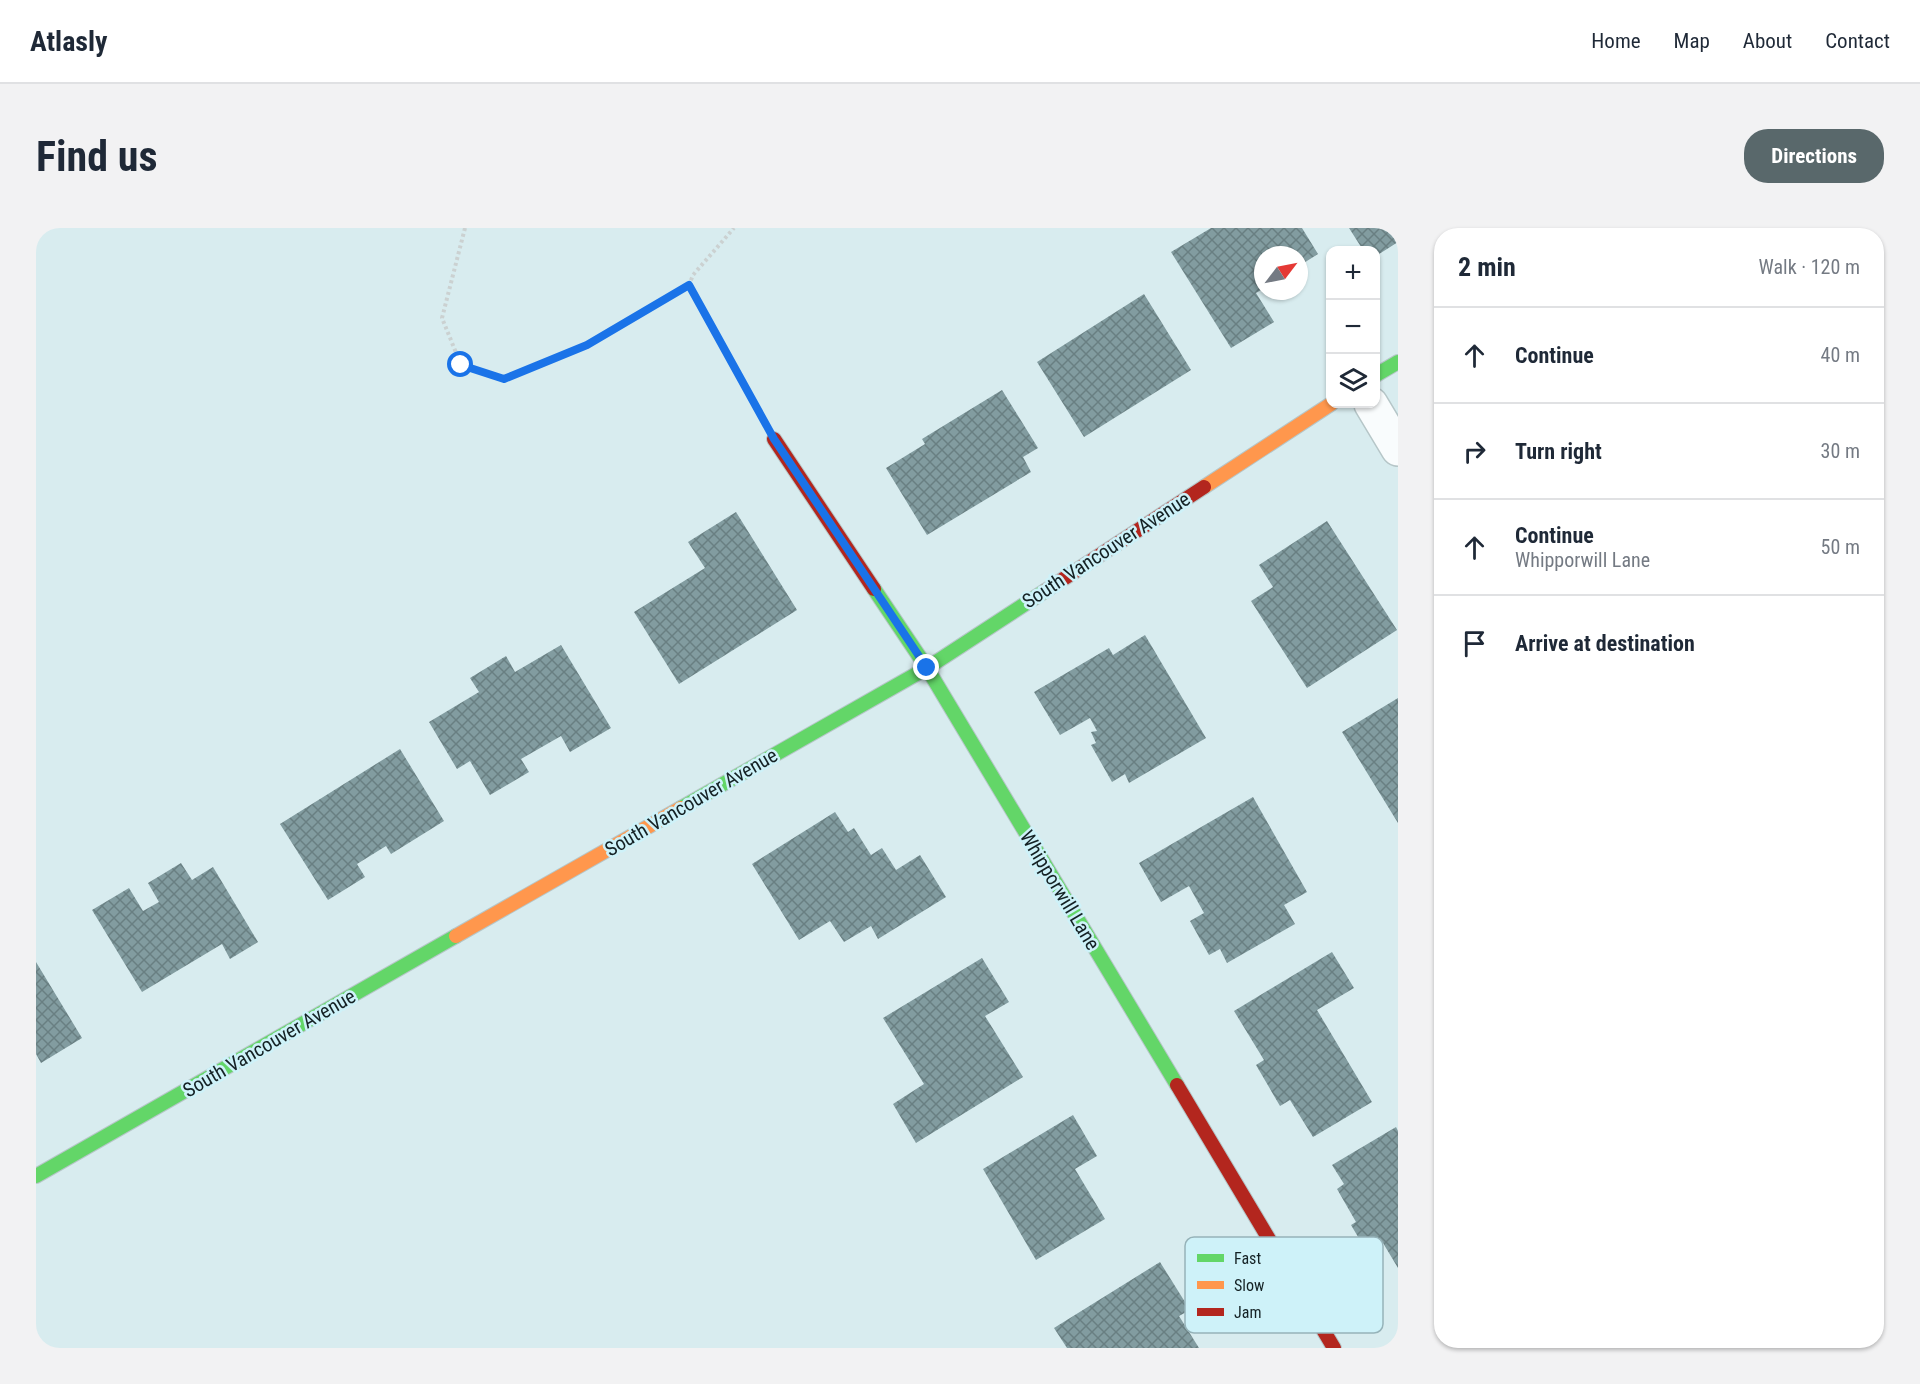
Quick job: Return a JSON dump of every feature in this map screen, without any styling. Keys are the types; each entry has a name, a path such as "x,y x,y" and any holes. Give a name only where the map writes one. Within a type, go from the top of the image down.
{"street":[{"path":"1380,373 1398,362"},
{"name":"South Vancouver Avenue","path":"36,1176 927,668 1326,407"},
{"path":"1373,408 1398,448"},
{"name":"Whipporwill Lane","path":"774,439 927,668 1268,1237"},
{"name":"Whipporwill Lane","path":"1325,1333 1334,1348"}],"path":[{"path":"465,228 442,318 461,365 504,379 587,345 689,285 693,275 734,228"},
{"path":"689,285 774,439"}],"building":[{"path":"1211,228 1302,228 1318,254 1308,260 1308,246 1254,246 1254,300 1260,300 1274,322 1231,348 1171,252"},
{"path":"1349,228 1398,228 1398,242 1380,253 1380,246 1360,246"},
{"path":"1144,294 1191,370 1084,437 1037,362"},
{"path":"1002,390 1038,448 1023,457 1031,472 927,535 886,468 925,444 922,439"},
{"path":"736,512 797,610 679,684 634,612 705,568 688,542"},
{"path":"1327,521 1397,630 1307,688 1251,601 1273,587 1259,565"},
{"path":"1145,635 1206,738 1129,783 1125,774 1112,782 1091,745 1096,743 1091,732 1097,731 1090,718 1060,735 1034,692 1109,648 1113,655"},
{"path":"561,645 611,728 570,752 561,736 521,759 529,772 490,795 470,761 457,769 429,722 479,692 470,678 506,656 515,672"},
{"path":"1398,698 1398,823 1342,732"},
{"path":"400,749 444,821 391,854 386,846 357,864 365,877 328,900 280,824"},
{"path":"1253,797 1307,892 1284,905 1295,924 1227,963 1220,949 1209,955 1190,921 1204,913 1189,886 1161,902 1139,863"},
{"path":"835,812 848,832 854,828 871,855 882,848 896,870 920,855 946,897 878,939 871,926 844,942 830,921 799,940 752,864"},
{"path":"181,863 192,880 213,867 258,942 230,959 222,944 142,992 92,910 129,888 143,911 159,902 148,883"},
{"path":"1332,952 1354,988 1317,1010 1372,1102 1313,1137 1290,1100 1280,1106 1256,1065 1264,1060 1234,1011"},
{"path":"982,958 1009,1002 985,1016 1023,1077 916,1143 893,1104 924,1084 883,1018"},
{"path":"36,962 82,1038 41,1063 36,1054"},
{"path":"1073,1115 1097,1156 1075,1169 1105,1219 1036,1260 983,1169"},
{"path":"1396,1127 1398,1131 1398,1268 1383,1243 1383,1237 1358,1237 1351,1225 1356,1222 1337,1189 1344,1184 1332,1165"},
{"path":"1160,1262 1185,1302 1185,1313 1179,1316 1185,1326 1185,1333 1190,1333 1199,1348 1067,1348 1054,1328"}],"traffic: fast":[{"path":"1380,373 1398,362"},
{"path":"874,589 927,668 1177,1085"},
{"path":"681,808 927,668 1045,591"},
{"path":"36,1176 456,936"}],"traffic: slow":[{"path":"1204,487 1326,407"},
{"path":"456,936 681,808"}],"traffic: jam":[{"path":"774,439 874,589"},
{"path":"1045,591 1204,487"},
{"path":"1177,1085 1268,1237"},
{"path":"1325,1333 1334,1348"}],"route":[{"path":"461,365 504,379 587,345 689,285 774,439 927,668"}]}
